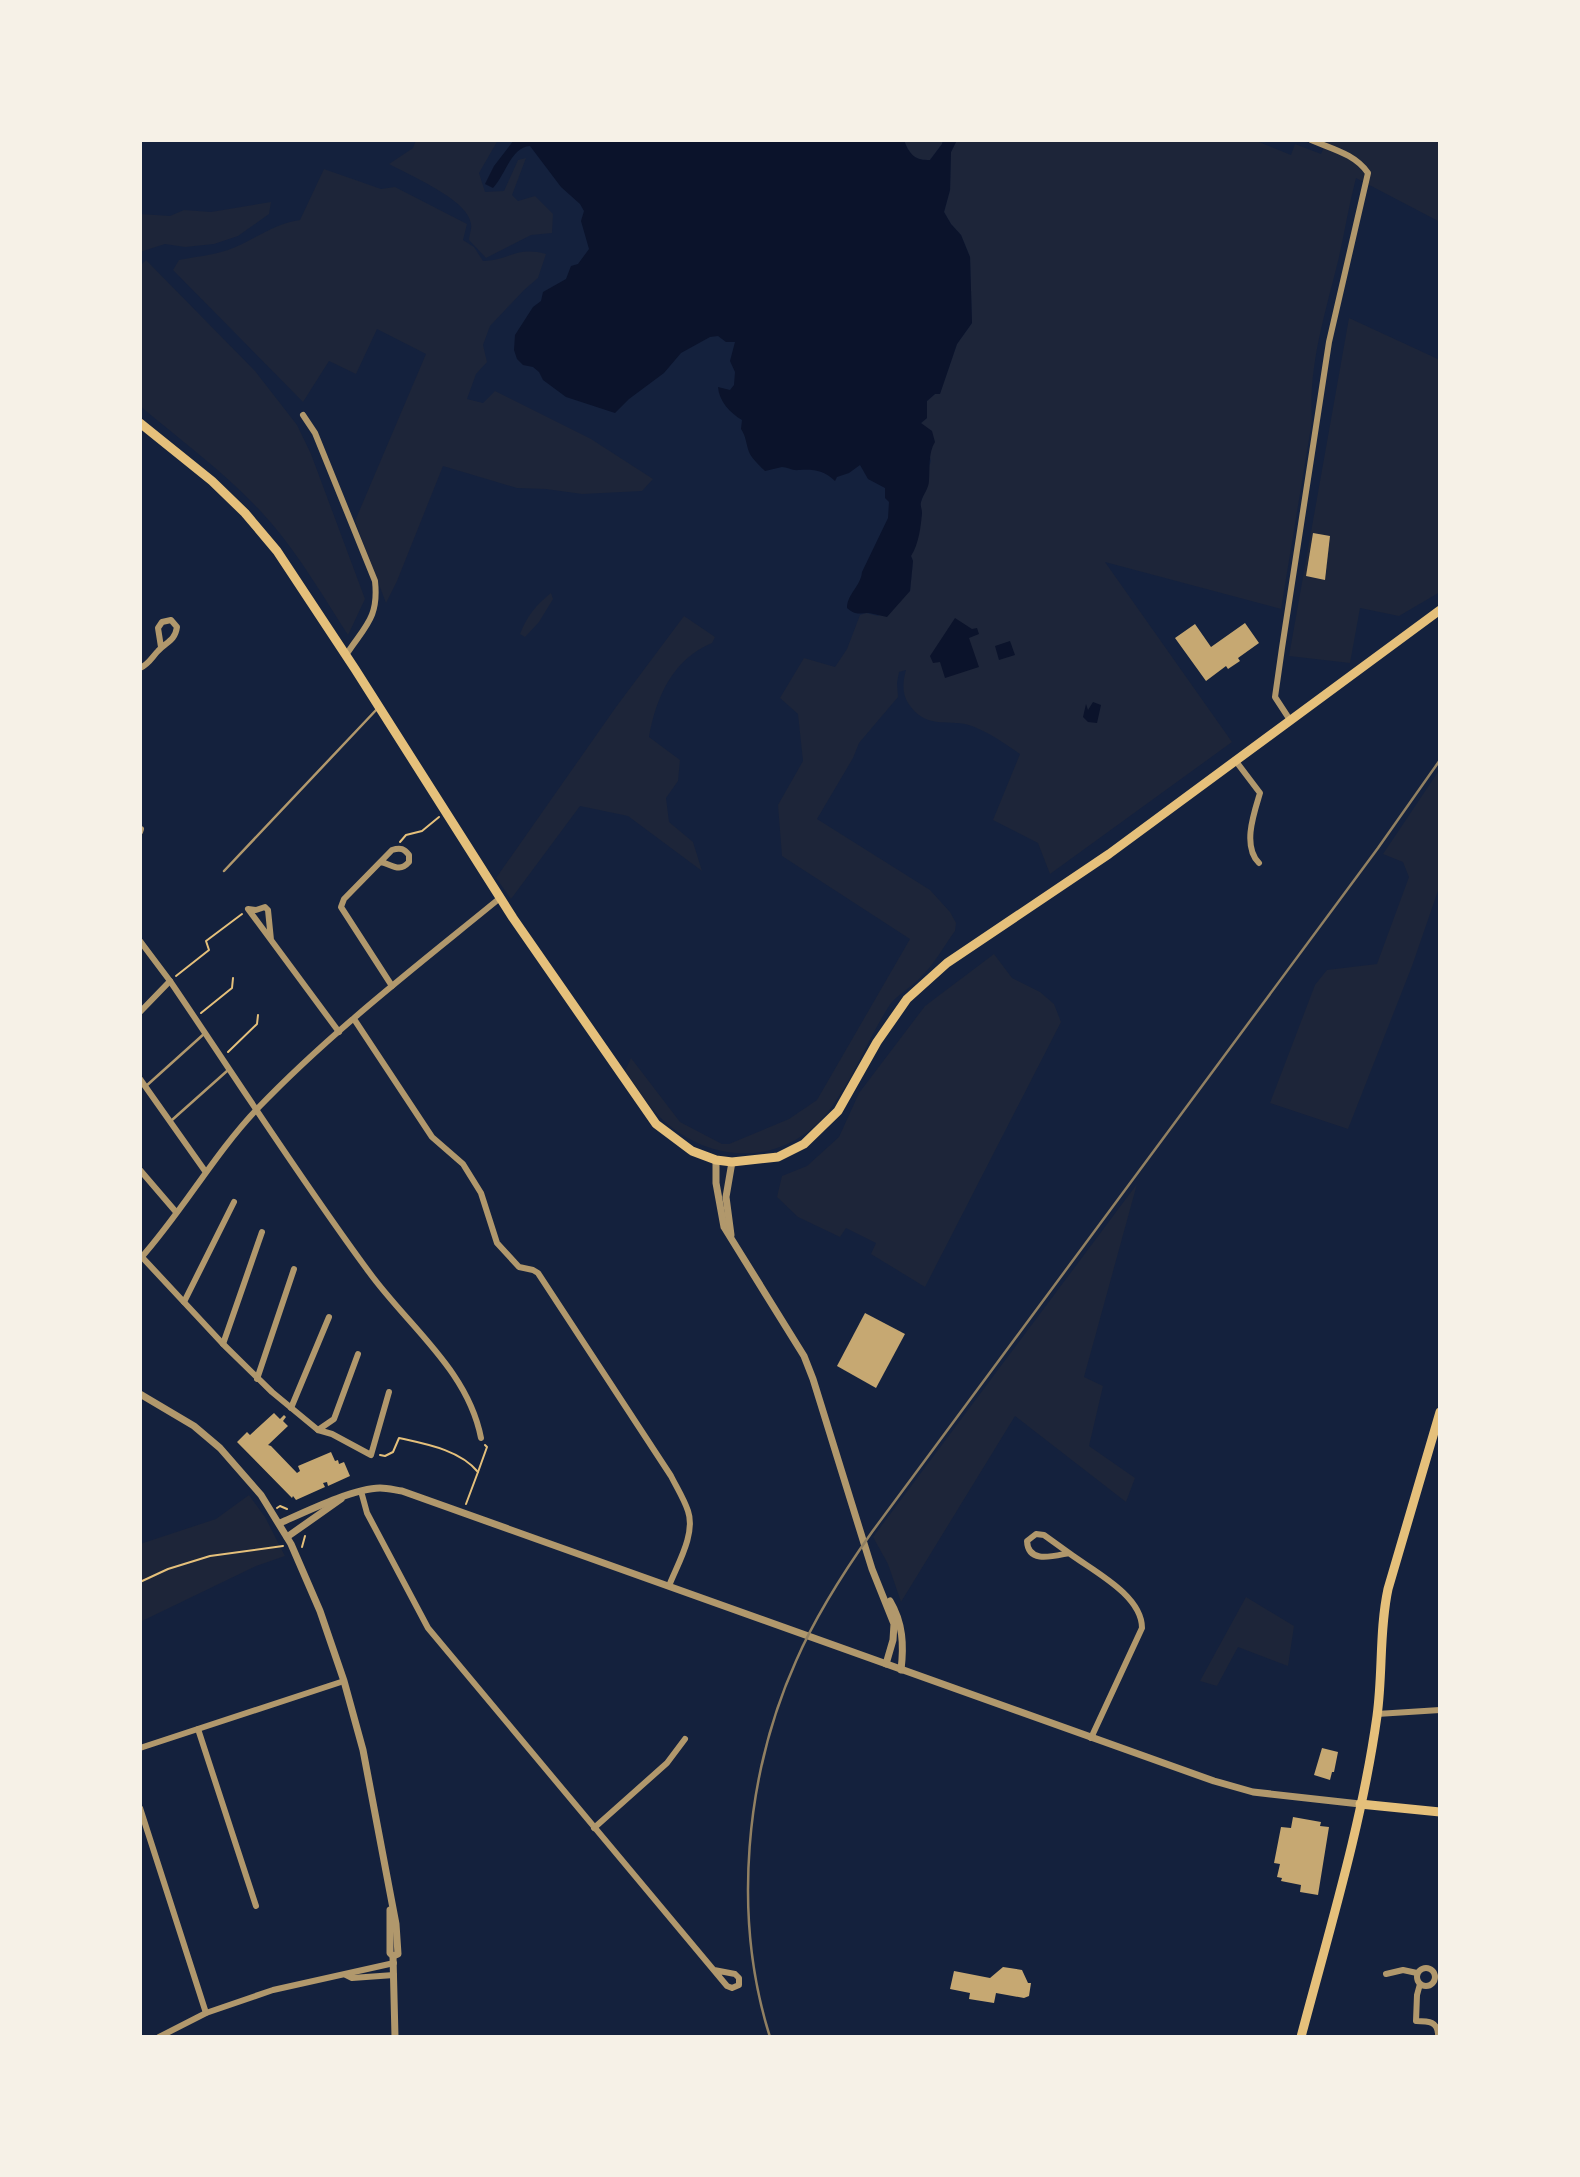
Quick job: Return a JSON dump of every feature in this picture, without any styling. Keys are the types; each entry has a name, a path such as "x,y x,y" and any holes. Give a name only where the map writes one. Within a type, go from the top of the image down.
{"main road":[{"path":"140,423 212,481 270,542 346,655 500,898 618,1073 656,1124 692,1151 733,1163 778,1157 804,1144 838,1111 884,1030 907,999 923,984 972,944 1109,854 1440,610"},
{"path":"1301,2037 1360,1804 1377,1714 1385,1605 1440,1412"},
{"path":"1360,1804 1440,1812"}],"street":[{"path":"1290,720 1275,697 1329,342 1368,173 1362,164 1350,156 1311,140"},
{"path":"303,415 315,433 374,581 377,597 375,612 346,655"},
{"path":"140,668 146,665 161,647"},
{"path":"1235,760 1260,793 1250,842 1259,863"},
{"path":"381,862 396,869 404,868 410,855 405,849 393,850 381,862 344,899 341,907 392,986"},
{"path":"389,1392 371,1455 318,1430 257,1379 141,1257 205,1171 257,1109 339,1032 500,898"},
{"path":"248,909 268,910 271,940"},
{"path":"248,909 339,1032"},
{"path":"140,941 374,1279 457,1379 477,1414 481,1438"},
{"path":"140,1012 170,981"},
{"path":"354,1019 432,1137 463,1164 481,1194 497,1243 519,1267 538,1273 671,1476 690,1520 688,1535 669,1586"},
{"path":"140,1079 205,1171"},
{"path":"716,1160 716,1183 723,1227 804,1356 813,1379 873,1569 894,1625 886,1664"},
{"path":"732,1242 726,1197 733,1163"},
{"path":"140,1170 176,1212"},
{"path":"184,1302 233,1202"},
{"path":"223,1344 262,1233"},
{"path":"257,1379 294,1269"},
{"path":"291,1408 328,1317"},
{"path":"318,1430 334,1419 358,1354"},
{"path":"140,1394 194,1426 220,1448 247,1478 280,1523 320,1611 344,1681 377,1813 396,1924 398,1954 394,1960 395,2037"},
{"path":"280,1523 361,1491 379,1488 402,1491 1091,1738 1253,1792 1360,1804"},
{"path":"361,1491 367,1513 428,1629 714,1970"},
{"path":"290,1544 306,1524 342,1499"},
{"path":"1069,1553 1041,1558 1031,1554 1027,1541 1036,1534 1044,1535 1069,1553 1129,1597 1140,1613 1142,1622 1142,1628 1091,1738"},
{"path":"882,1589 898,1616 902,1632 901,1670"},
{"path":"140,1748 344,1681"},
{"path":"1377,1714 1440,1710"},
{"path":"198,1728 256,1906"},
{"path":"594,1828 667,1763 685,1739"},
{"path":"140,1808 206,2013"},
{"path":"159,2037 206,2013 273,1990 346,1975 394,1960"},
{"path":"1428,1968 1438,1977 1429,1986 1420,1984 1416,1978 1421,1969 1428,1968"},
{"path":"1386,1974 1404,1970 1417,1973"},
{"path":"346,1975 352,1978 394,1975"},
{"path":"1420,1984 1416,2021 1431,2021 1438,2029 1438,2037"}],"lane":[{"path":"224,871 379,707"},
{"path":"145,1087 205,1033"},
{"path":"170,1123 230,1069"}],"path":[{"path":"393,850 406,835 422,831 445,812"},
{"path":"170,981 209,950 206,941 248,909"},
{"path":"195,1018 232,988 233,978"},
{"path":"222,1058 257,1024 258,1015"},
{"path":"371,1453 385,1456 393,1452 399,1438 430,1445 469,1461 478,1472"},
{"path":"463,1512 487,1447 481,1438"},
{"path":"273,1511 280,1506 289,1510 299,1509 301,1514"},
{"path":"140,1582 168,1569 210,1556 290,1544 304,1546 306,1535 311,1529 306,1524"}],"shaded area":[{"path":"416,140 498,140 479,173 485,192 504,191 518,160 526,158 512,195 518,201 535,196 553,214 552,233 531,235 486,258 469,240 471,224 468,215 460,206 437,189 389,164 413,148"},
{"path":"514,140 904,140 913,156 930,160 943,140 957,140 951,152 950,190 944,212 961,235 970,257 972,323 957,344 940,394 935,394 927,401 927,418 921,423 932,431 935,442 930,456 929,483 921,503 919,534 911,556 913,561 910,591 887,617 856,613 847,608 849,598 888,518 889,502 885,498 885,488 868,479 860,465 837,477 835,481 827,474 814,470 782,467 765,471 749,452 741,429 742,420 733,414 720,397 718,387 730,390 734,385 735,372 730,361 735,342 726,342 718,336 710,337 681,353 664,373 615,413 566,397 543,380 533,367 523,365 517,359 514,350 515,335 533,307 541,301 543,292 566,279 571,266 578,264 589,249 581,221 584,211 580,204 561,187 530,146 518,151 493,188 485,184 494,166"},
{"path":"904,140 943,140 930,160 924,160 913,156"},
{"path":"957,140 1254,140 1291,155 1295,144 1321,154 1327,140 1440,140 1440,222 1356,178 1315,359 1312,421 1281,609 1105,562 1232,742 1050,874 1038,843 993,820 1020,754 972,726 925,719 908,703 903,685 906,670 899,672 898,697 859,743 817,819 930,890 950,912 956,923 955,931 925,973 889,1006 839,1096 814,1127 794,1141 773,1149 751,1153 728,1152 684,1136 664,1121 648,1104 625,1071 631,1058 680,1122 722,1144 729,1144 789,1119 817,1100 910,939 782,856 778,805 803,761 798,714 780,698 804,658 835,667 847,649 860,615 866,613 878,616 910,591 913,561 911,556 931,461 921,423 927,418 927,401 940,393 957,344 972,323 970,257 961,235 944,212 950,190 951,152"},
{"path":"324,169 381,189 395,187 467,224 463,240 474,247 483,261 520,252 546,254 538,278 490,326 483,345 487,362 476,374 467,399 483,403 495,391 591,439 653,479 642,491 582,494 517,488 443,466 386,603 355,521 426,354 377,329 356,374 329,361 303,402 173,270 179,260 228,250 281,225 300,220"},
{"path":"271,202 269,214 238,236 214,244 185,247 165,244 140,252 140,214 170,216 184,210 211,212"},
{"path":"146,260 255,371 297,425 311,454 365,599 348,635 293,550 272,524 209,462 140,406 140,266"},
{"path":"1349,318 1440,360 1440,592 1399,616 1360,608 1350,663 1289,656"},
{"path":"551,593 553,599 539,622 525,637 520,634 532,611"},
{"path":"684,616 715,637 712,643 687,659 668,681 656,708 649,737 680,760 678,781 666,798 669,822 693,842 702,871 628,816 580,806 511,899 496,878 616,707"},
{"path":"955,618 972,629 977,628 979,634 969,638 979,667 945,678 940,662 933,663 930,656"},
{"path":"1010,641 1015,655 999,660 995,646"},
{"path":"1093,702 1101,705 1097,723 1088,722 1083,717 1086,704 1088,710"},
{"path":"1440,769 1440,885 1412,966 1348,1129 1270,1103 1315,985 1327,970 1377,964 1409,877 1403,862 1383,854"},
{"path":"994,954 1012,978 1040,992 1054,1004 1061,1022 925,1287 871,1254 876,1243 846,1228 840,1237 798,1217 777,1197 782,1176 807,1166 839,1137 859,1093 925,1006"},
{"path":"1137,1184 1084,1377 1103,1386 1089,1446 1135,1478 1126,1502 1015,1416 901,1602 888,1564 873,1537"},
{"path":"249,1495 265,1517 285,1556 256,1566 140,1622 140,1544 216,1519"},
{"path":"1246,1597 1294,1626 1288,1666 1238,1647 1217,1686 1200,1681"}],"building":[{"path":"1313,533 1330,536 1325,580 1306,576"},
{"path":"1245,623 1259,643 1238,658 1240,661 1228,669 1226,666 1206,681 1175,638 1195,624 1211,647"},
{"path":"865,1313 905,1334 876,1388 837,1366"},
{"path":"274,1413 280,1419 284,1415 286,1417 283,1421 288,1426 268,1445 297,1473 300,1471 298,1466 331,1452 335,1461 338,1460 339,1464 344,1462 350,1476 328,1486 327,1482 323,1483 325,1487 296,1500 293,1496 292,1498 237,1442 247,1432 250,1435"},
{"path":"1322,1748 1338,1752 1330,1780 1314,1775"},
{"path":"1293,1817 1321,1822 1320,1826 1329,1827 1318,1895 1300,1892 1301,1885 1281,1881 1282,1878 1277,1877 1280,1864 1274,1863 1281,1827 1291,1828"},
{"path":"1003,1967 1022,1970 1028,1983 1031,1983 1029,1996 1024,1998 996,1993 994,2003 969,1999 970,1993 950,1989 954,1971 990,1978"}],"railway":[{"path":"770,2037 758,1991 751,1944 748,1895 755,1798 779,1705 812,1627 872,1532 1378,848 1440,760"}]}
